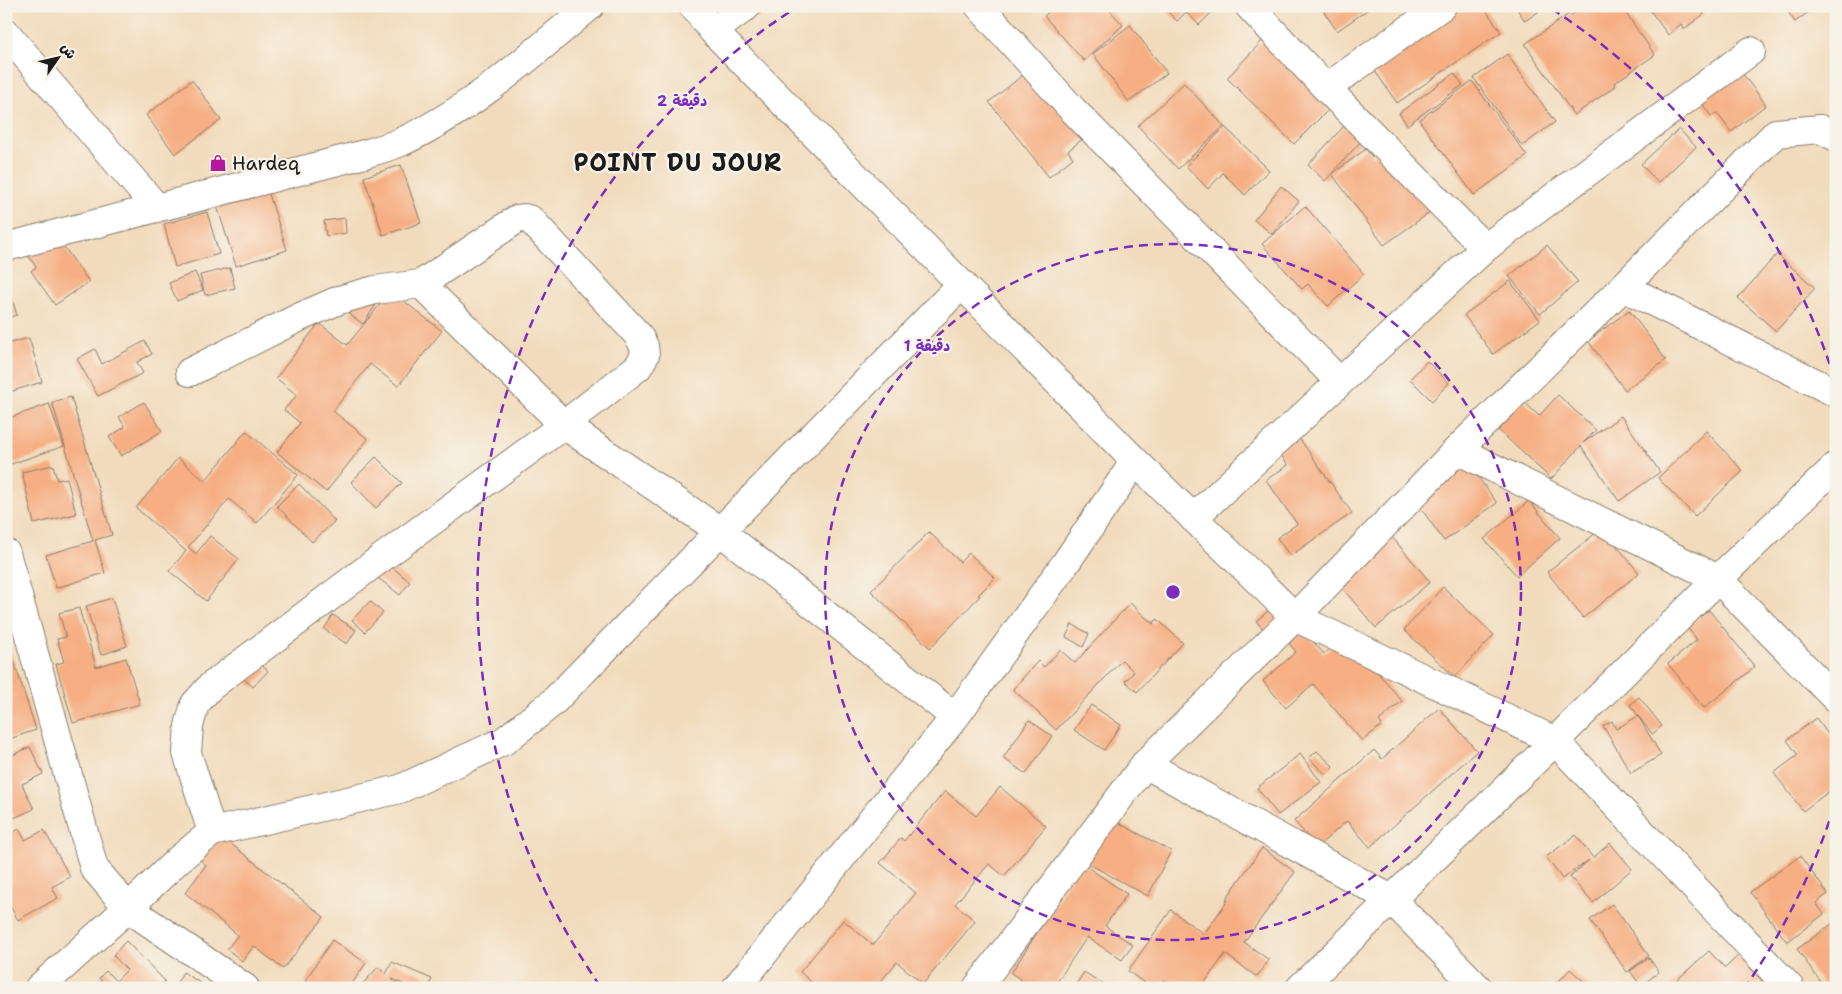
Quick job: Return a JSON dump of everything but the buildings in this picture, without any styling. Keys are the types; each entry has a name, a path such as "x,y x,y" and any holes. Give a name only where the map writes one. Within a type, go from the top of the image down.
{"street":[{"path":"6,246 361,155 400,142 441,120 489,88 590,6"},
{"path":"693,6 713,31 1135,462 1295,618 1555,741 1790,988"},
{"path":"713,31 747,6"},
{"path":"979,6 1073,110 1339,381"},
{"path":"1249,6 1326,88 1485,248"},
{"path":"1326,88 1442,6"},
{"path":"6,33 157,208"},
{"path":"1193,518 1485,248 1751,50"},
{"path":"977,988 1145,764 1295,618 1457,450 1776,133 1820,129 1836,137"},
{"path":"190,372 300,317 340,300 375,290 421,284 517,219 524,218 531,220 638,334 644,346 645,355 638,367 564,426 376,562 210,687 195,704 189,726 187,753 212,832"},
{"path":"421,284 564,426 720,531 955,717"},
{"path":"40,988 178,860 212,832 400,790 504,741 552,703 962,284"},
{"path":"1623,287 1836,393"},
{"path":"1457,450 1718,579 1836,699"},
{"path":"736,988 955,717 1135,462"},
{"path":"1300,988 1836,466"},
{"path":"6,553 94,868 128,908 245,988"},
{"path":"1145,764 1391,899 1478,988"}],"place":[{"name":"Hardeq","path":"218,163"}],"district":[{"name":"POINT DU JOUR","path":"678,163"}]}
